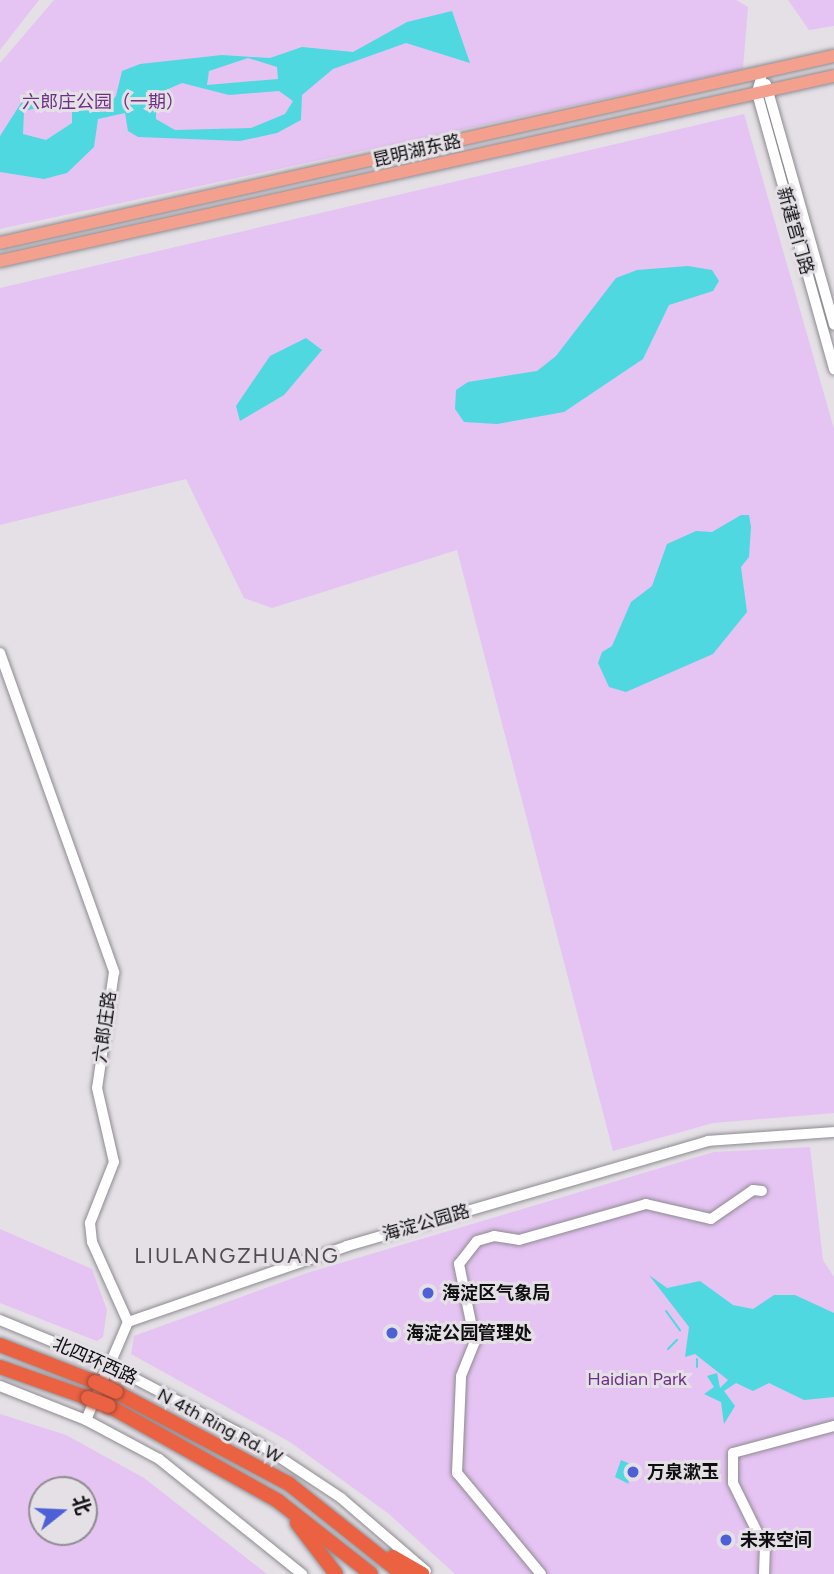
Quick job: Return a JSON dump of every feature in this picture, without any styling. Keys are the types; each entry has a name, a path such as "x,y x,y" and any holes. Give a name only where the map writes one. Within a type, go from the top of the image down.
{"highway":[{"name":"N 4th Ring Rd. W","path":"0,1345 116,1392 289,1484 368,1542 402,1574"},
{"name":"N 4th Ring Rd. W","path":"0,1367 109,1406 278,1501 371,1574"},
{"path":"278,1501 338,1574"},
{"path":"368,1542 422,1574"}],"main road":[{"name":"昆明湖东路","path":"0,243 834,56"},
{"name":"昆明湖东路","path":"0,261 834,76"}],"street":[{"path":"762,74 763,92"},
{"name":"新建宫门路","path":"763,92 834,325"},
{"name":"新建宫门路","path":"763,92 834,369"},
{"name":"六郎庄路","path":"0,653 114,972 97,1088 114,1162 90,1223 92,1242 128,1322"},
{"name":"海淀公园路","path":"128,1322 346,1246 708,1141 834,1132"},
{"path":"541,1574 457,1473 461,1377 475,1342 460,1264 477,1241 494,1236 519,1240 646,1204 711,1219 753,1190 762,1191"},
{"name":"北四环西路","path":"0,1321 107,1364 257,1443 341,1498 429,1574"},
{"path":"86,1420 107,1364 128,1322"},
{"path":"0,1386 86,1420 217,1500 302,1574"},
{"path":"764,1574 765,1548 733,1483 733,1453 834,1426"}],"green space":[{"path":"0,0 39,0 0,50"},
{"name":"六郎庄公园（一期）","path":"54,0 736,0 748,7 743,69 0,229 0,63"},
{"path":"788,0 834,0 834,26 809,30"},
{"path":"744,114 834,429 834,1113 713,1123 613,1151 457,550 272,608 244,598 186,479 0,525 0,288"},
{"name":"Haidian Park","path":"810,1147 823,1260 834,1277 834,1574 455,1574 389,1514 290,1442 131,1354 134,1336 307,1273 714,1152"},
{"path":"0,1229 92,1269 107,1310 103,1337 97,1341 0,1303"},
{"path":"0,1414 66,1435 144,1478 267,1574 0,1574"}],"water":[{"path":"452,11 470,63 406,43 333,69 302,95 301,120 277,133 240,141 138,137 128,131 125,113 98,119 94,147 67,173 44,179 0,172 0,136 21,103 67,97 103,112 116,96 122,71 140,64 222,55 270,58 302,47 353,52 407,22","holes":["248,58 277,67 278,79 207,85 209,71","182,83 229,95 279,91 293,101 285,114 251,128 175,130 156,119 159,93","45,106 72,109 72,123 46,140 23,134 24,111"]},
{"path":"688,266 712,270 719,281 713,291 669,305 643,359 564,412 497,424 464,422 455,409 456,390 468,382 537,371 556,356 616,278 637,270"},
{"path":"306,338 322,350 284,395 240,421 236,406 270,356"},
{"path":"741,515 749,515 751,527 749,557 741,567 747,612 713,654 626,692 609,687 598,663 602,652 612,646 631,602 652,586 667,544 696,531 712,532"},
{"path":"649,1275 667,1288 700,1281 733,1305 753,1309 774,1295 795,1295 834,1313 834,1397 804,1400 769,1383 753,1391 736,1383 724,1391 735,1406 724,1424 721,1402 704,1394 714,1387 707,1376 717,1373 720,1388 728,1380 695,1354 685,1357 689,1327"},
{"path":"621,1460 635,1466 626,1473 629,1484 615,1477"}],"waterway":[{"path":"666,1311 680,1330"},
{"path":"668,1349 677,1340"},
{"path":"697,1359 697,1367"}],"place":[{"name":"海淀区气象局","path":"428,1293"},
{"name":"海淀公园管理处","path":"392,1333"},
{"name":"万泉漱玉","path":"633,1472"},
{"name":"未来空间","path":"726,1540"}],"district":[{"name":"LIULANGZHUANG","path":"237,1256"}]}
